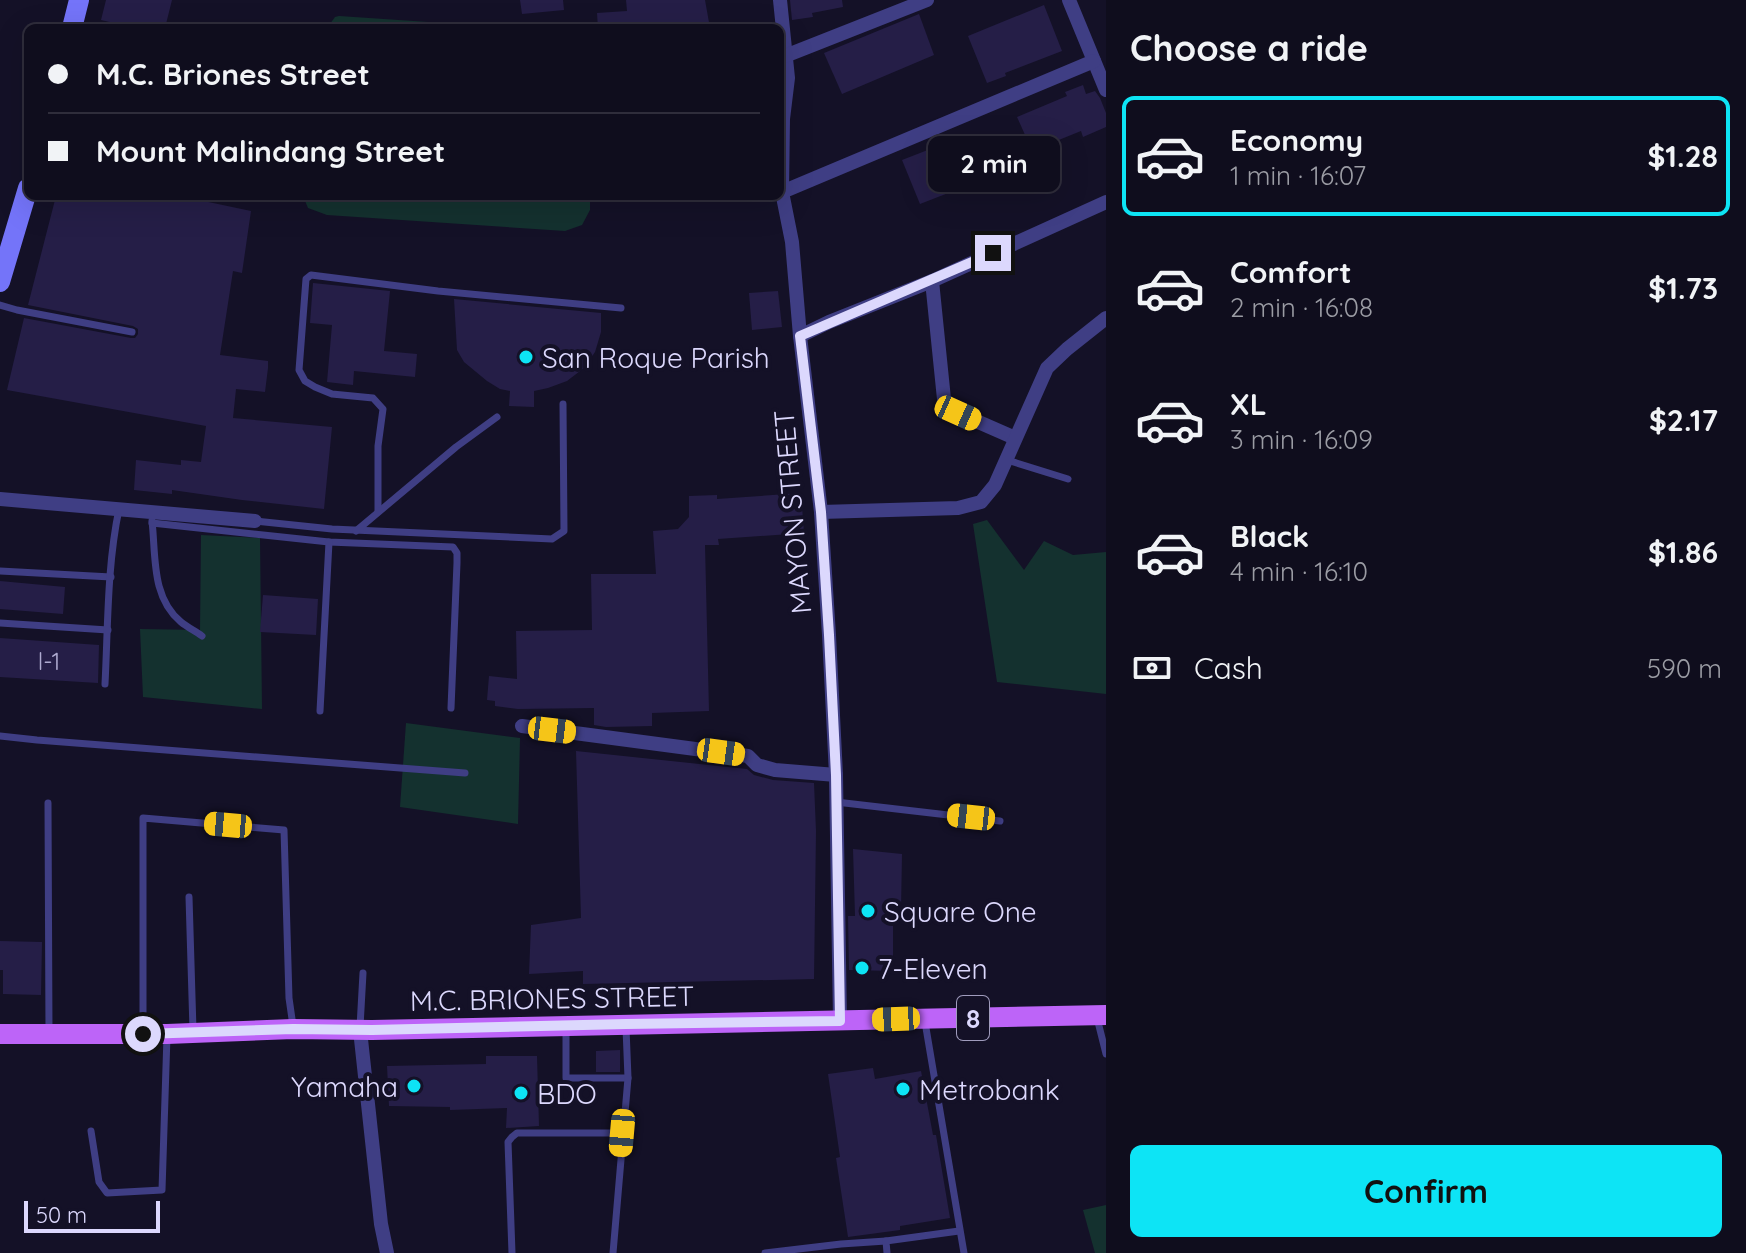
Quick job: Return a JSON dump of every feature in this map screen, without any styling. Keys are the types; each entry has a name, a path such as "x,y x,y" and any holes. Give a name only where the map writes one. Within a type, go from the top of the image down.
{"main road":[{"path":"73,24 79,0"},
{"path":"0,282 24,200"},
{"name":"M.C. BRIONES STREET","path":"3,1034 167,1034 293,1029 1101,1015"}],"street":[{"name":"MAYON STREET","path":"780,0 782,24"},
{"path":"785,56 927,0"},
{"path":"1069,0 1106,90"},
{"name":"MAYON STREET","path":"784,45 788,78 784,101"},
{"path":"784,191 1094,61"},
{"name":"MAYON STREET","path":"784,200 792,242 821,512 836,775 840,1021"},
{"path":"800,336 932,281 1106,202"},
{"path":"932,281 944,399 958,413 1015,438"},
{"path":"821,512 958,508 981,502 995,485 1047,368 1106,318"},
{"path":"0,499 119,509 152,517 255,521"},
{"path":"522,726 748,756 757,765 775,770 836,775"},
{"path":"360,1030 381,1224 387,1253"}],"lane":[{"path":"378,511 378,446 383,409 373,398 332,394 305,381 299,370 306,279 311,275 438,291 621,308"},
{"path":"0,305 132,332"},
{"path":"255,521 356,531 552,539 564,531 563,404"},
{"path":"356,531 456,447 497,417"},
{"path":"1007,460 1068,479"},
{"path":"105,684 115,526 119,509"},
{"path":"202,636 180,621 166,606 157,583 152,517 329,542 453,547 457,553 457,563 451,708"},
{"path":"320,711 329,542"},
{"path":"0,571 111,577"},
{"path":"0,623 108,630"},
{"path":"0,736 465,773"},
{"path":"836,802 1000,821"},
{"path":"48,803 49,1034"},
{"path":"143,1034 143,818 284,830 289,998 293,1029"},
{"path":"189,897 193,1032"},
{"path":"360,1030 363,973"},
{"path":"1101,1015 1106,1054"},
{"path":"924,1019 964,1253"},
{"path":"613,1253 628,1078 626,1024"},
{"path":"566,1025 566,1078 628,1078"},
{"path":"91,1131 99,1182 107,1193 162,1190 167,1034"},
{"path":"512,1253 508,1142 512,1137 517,1133 622,1133"},
{"path":"765,1253 959,1231"},
{"path":"886,1241 887,1253"}],"green space":[{"path":"339,16 458,24 330,24"},
{"path":"305,200 590,200 590,210 582,225 565,231 327,215 308,208"},
{"path":"987,520 1024,570 1044,541 1073,555 1106,552 1106,694 997,682 973,524"},
{"path":"201,535 260,538 262,709 143,697 140,629 200,630"},
{"path":"406,723 520,738 518,824 400,807"},
{"path":"1106,1205 1106,1253 1095,1253 1083,1210"}],"building":[{"path":"106,0 172,0 166,24 114,24 101,20"},
{"path":"520,0 563,0 564,10 522,14"},
{"path":"626,0 705,0 709,24 598,24 597,13 627,11"},
{"path":"790,0 842,0 843,7 792,20"},
{"path":"1044,5 1062,51 987,83 968,36"},
{"path":"919,14 934,55 842,94 824,53"},
{"path":"1083,85 1086,94 1095,91 1100,98 1106,113 1106,127 1083,137 1081,131 1039,148 1033,134 1026,137 1017,117 1067,96 1065,92"},
{"path":"938,146 956,190 920,204 902,160"},
{"path":"55,200 199,200 251,211 242,273 233,271 220,355 268,361 268,368 265,392 236,389 233,418 332,427 324,509 172,490 172,494 134,490 136,460 181,465 181,460 201,462 206,426 7,390 24,318 131,338 138,334 138,329 133,326 28,305"},
{"path":"313,283 390,291 384,351 417,354 415,377 354,371 353,385 327,382 332,325 310,323"},
{"path":"778,291 782,327 752,330 749,293"},
{"name":"San Roque Parish","path":"454,299 601,313 601,332 595,352 584,368 567,381 534,391 534,407 509,406 510,391 487,381 464,362 457,350"},
{"path":"801,493 804,533 718,539 719,545 705,545 709,711 652,713 652,726 606,727 594,725 594,708 518,709 495,706 495,701 487,700 489,676 517,679 516,631 592,630 591,574 656,574 653,531 678,529 689,517 689,496 717,495 717,499"},
{"path":"0,581 65,587 63,614 0,609"},
{"path":"263,595 318,599 316,635 260,632"},
{"path":"0,638 99,645 98,683 0,677"},
{"path":"576,751 747,769 754,775 773,780 814,783 814,979 583,984 583,971 529,974 531,925 581,918"},
{"name":"Square One","path":"853,849 902,854 901,910 893,910 893,971 849,970 848,916 855,916"},
{"path":"0,941 42,942 41,995 3,994"},
{"path":"620,1050 620,1072 596,1072 596,1051"},
{"path":"486,1056 537,1056 539,1126 506,1128 507,1108 450,1110 450,1107 389,1106 387,1066 486,1064"},
{"path":"873,1068 875,1079 921,1071 950,1218 900,1226 900,1230 848,1237 828,1074"}],"place":[{"name":"San Roque Parish","path":"526,357"},
{"name":"Square One","path":"868,911"},
{"name":"7-Eleven","path":"862,968"},
{"name":"Yamaha","path":"414,1086"},
{"name":"Metrobank","path":"903,1089"},
{"name":"BDO","path":"521,1093"}],"route":[{"path":"143,1034 840,1021 836,775 829,635 821,512 800,336 993,253"}]}
